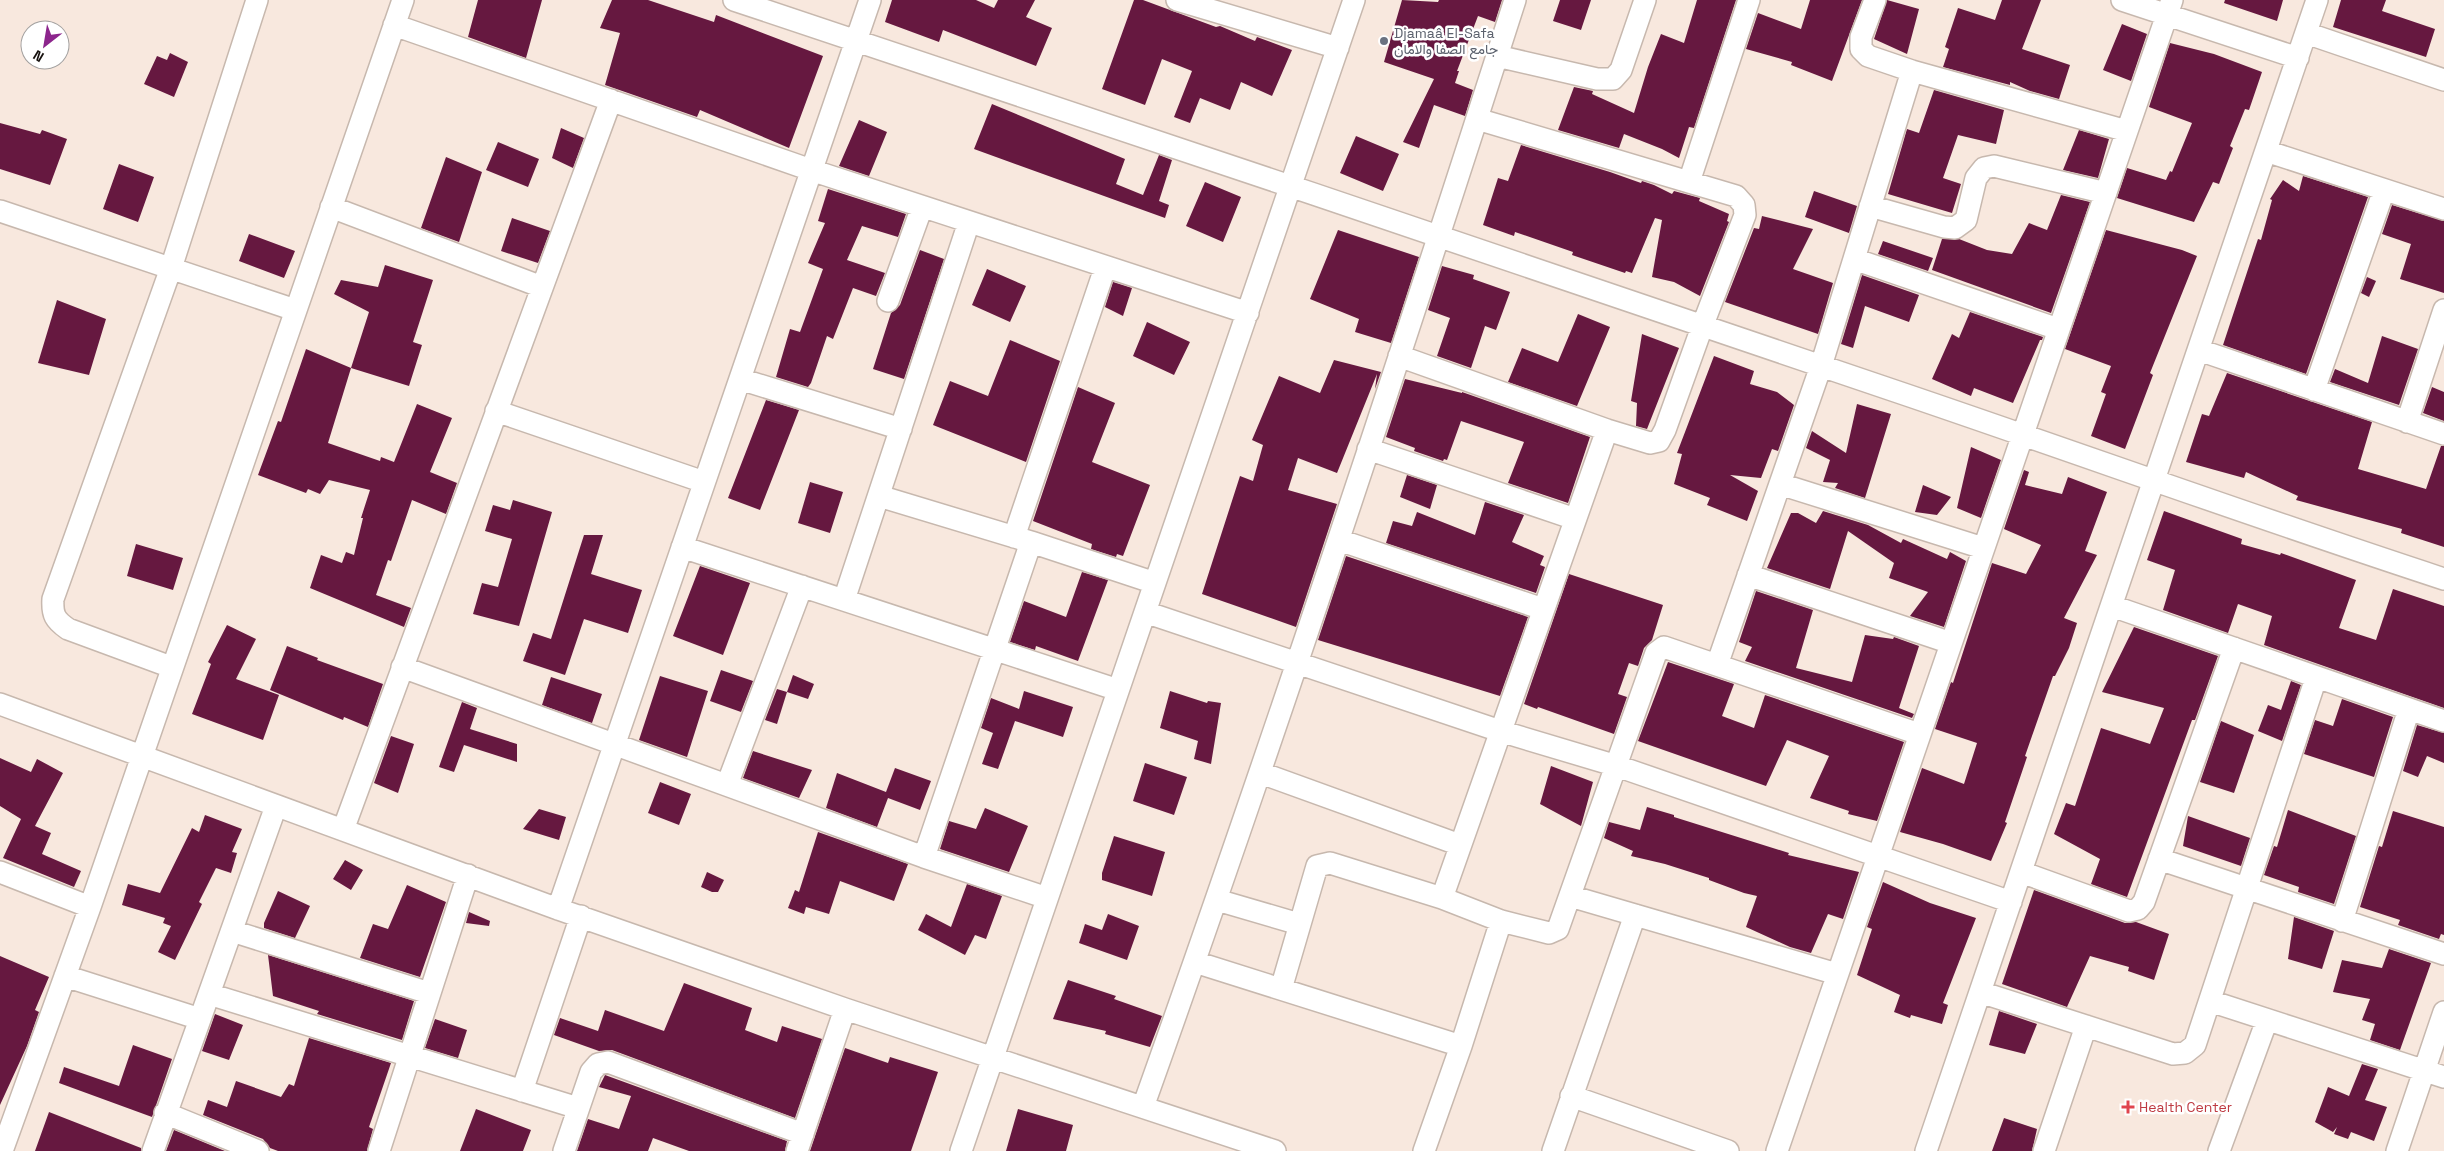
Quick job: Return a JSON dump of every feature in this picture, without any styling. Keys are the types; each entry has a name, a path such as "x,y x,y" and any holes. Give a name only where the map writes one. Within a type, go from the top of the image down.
{"street":[{"path":"171,667 68,629 56,621 52,612 53,599 171,268 257,0"},
{"path":"2,1151 90,907 140,756 403,0"},
{"path":"734,0 1439,235 1702,327 2022,434 2444,579"},
{"path":"558,908 870,0"},
{"path":"1177,0 1210,5 1338,48"},
{"path":"961,1151 1354,0"},
{"path":"1143,1107 1217,900 1298,663 1515,0"},
{"path":"1497,56 1597,79 1613,79 1621,70 1645,0"},
{"path":"1689,182 1749,0"},
{"path":"1875,0 1861,37 1861,49 1868,56 1912,71 2127,131"},
{"path":"2122,0 2169,7 2298,58"},
{"path":"1926,1151 2317,0"},
{"path":"1777,1151 2169,7"},
{"path":"394,25 811,170 1105,268 1248,313"},
{"path":"2306,33 2444,80"},
{"path":"1717,665 1821,366 1912,71"},
{"path":"343,830 611,100"},
{"path":"1399,356 1607,430 1650,443 1659,441 1665,430 1745,215 1744,205 1736,196 1477,118"},
{"path":"2266,151 2444,209"},
{"path":"1870,206 1944,227 1955,228 1966,220 1976,178 1984,168 1994,166 2106,193"},
{"path":"2314,390 2384,190"},
{"path":"331,207 542,287"},
{"path":"888,301 922,207"},
{"path":"0,211 295,310"},
{"path":"844,600 969,222"},
{"path":"1854,259 2058,329"},
{"path":"924,857 995,650 1022,539 1105,268"},
{"path":"2407,422 2444,310"},
{"path":"2199,350 2444,434"},
{"path":"740,379 901,429"},
{"path":"496,411 704,482"},
{"path":"1442,898 1607,430"},
{"path":"1368,449 1575,519"},
{"path":"1780,484 1983,548"},
{"path":"878,496 1022,539 1155,583"},
{"path":"1338,540 1543,609"},
{"path":"682,547 1118,690"},
{"path":"1748,575 1951,643"},
{"path":"727,785 802,586"},
{"path":"2112,606 2444,721"},
{"path":"1145,612 1500,731 1617,766 2011,902"},
{"path":"1281,989 1317,866 1330,863 1442,898 1501,920 1549,933 1558,929 1659,649 1664,648 1717,665 1920,734"},
{"path":"2021,872 2129,911 2138,909 2144,902 2234,648"},
{"path":"402,667 924,857 1047,898"},
{"path":"1980,992 2173,1054 2185,1053 2195,1045 2248,890 2316,678"},
{"path":"0,704 558,908 845,1008 1275,1151"},
{"path":"2342,921 2409,709"},
{"path":"1260,773 1460,845"},
{"path":"153,1151 276,806"},
{"path":"2159,859 2444,954"},
{"path":"0,872 90,907"},
{"path":"379,1151 468,875"},
{"path":"1570,896 1837,974"},
{"path":"1217,900 1299,924"},
{"path":"1552,1151 1635,915"},
{"path":"522,1091 581,916"},
{"path":"1424,1151 1461,1046 1501,920"},
{"path":"232,931 429,993"},
{"path":"1195,962 1461,1046"},
{"path":"65,976 200,1019"},
{"path":"209,994 578,1108"},
{"path":"2210,1001 2444,1077"},
{"path":"564,1151 591,1072 598,1064 608,1062 800,1142 845,1008"},
{"path":"2397,1151 2444,1012"},
{"path":"2220,1151 2267,1020"},
{"path":"2044,1151 2086,1026"},
{"path":"1570,1096 1728,1151"},
{"path":"166,1113 258,1151"}],"building":[{"path":"478,0 542,0 526,58 468,37"},
{"path":"612,0 648,0 714,22 716,15 823,56 789,148 700,110 697,117 605,85 620,33 600,28"},
{"path":"892,0 976,0 994,8 998,0 1035,0 1026,17 1052,28 1036,66 943,30 939,42 885,22"},
{"path":"1134,0 1143,0 1216,27 1220,26 1255,41 1257,37 1292,50 1272,96 1241,82 1230,110 1200,98 1190,123 1174,117 1192,71 1162,59 1145,105 1102,89"},
{"path":"1402,0 1438,2 1439,0 1502,0 1495,22 1478,16 1457,71 1459,71 1455,83 1473,90 1465,116 1434,105 1419,148 1403,142 1434,79 1384,62"},
{"path":"1560,0 1591,0 1581,30 1553,21"},
{"path":"1697,0 1736,0 1694,128 1689,127 1679,158 1624,134 1619,148 1558,130 1574,87 1593,91 1592,94 1634,113 1648,67 1661,34 1684,43"},
{"path":"1810,0 1862,0 1832,81 1791,65 1792,62 1746,49 1758,13 1801,29"},
{"path":"1887,0 1919,9 1907,54 1874,39"},
{"path":"2002,0 2041,0 2022,49 2070,65 2059,99 2030,91 2010,82 2010,85 1943,67 1949,49 1945,47 1958,8 1995,20"},
{"path":"2225,0 2283,0 2277,21 2224,3"},
{"path":"2341,0 2386,0 2382,11 2435,29 2426,57 2333,27"},
{"path":"2122,24 2147,34 2131,81 2103,70"},
{"path":"2170,43 2214,54 2262,72 2249,110 2245,109 2230,146 2233,148 2219,184 2213,182 2194,222 2117,198 2127,168 2166,180 2170,171 2172,172 2192,123 2149,107"},
{"path":"170,53 188,62 174,97 144,84 157,56 167,60"},
{"path":"1934,90 2004,110 1996,144 1958,135 1943,178 1961,184 1952,213 1888,194 1907,129 1919,133"},
{"path":"992,104 1125,159 1116,184 1143,195 1159,155 1172,160 1159,201 1169,205 1165,218 974,149"},
{"path":"859,120 887,132 869,176 839,166"},
{"path":"0,123 40,134 42,130 67,139 50,185 0,169"},
{"path":"561,128 584,138 573,168 552,158"},
{"path":"2079,130 2109,139 2098,178 2063,170"},
{"path":"1356,136 1399,154 1383,191 1340,173"},
{"path":"498,142 539,159 528,187 486,170"},
{"path":"1521,145 1641,183 1642,181 1672,194 1674,191 1700,198 1699,201 1729,214 1727,221 1729,222 1700,296 1674,282 1652,277 1662,220 1655,218 1632,273 1626,271 1625,273 1572,255 1573,252 1515,232 1514,236 1483,225 1498,178 1508,181"},
{"path":"446,157 482,172 459,242 421,228"},
{"path":"119,164 154,177 138,222 103,209"},
{"path":"2303,176 2368,197 2306,374 2223,345 2258,239 2261,240 2272,200 2270,199 2283,180 2299,191"},
{"path":"1205,182 1241,197 1223,242 1186,226"},
{"path":"828,189 906,214 898,237 862,226 847,260 885,273 876,296 853,288 833,339 827,336 808,387 776,377 790,329 800,332 823,269 808,263 825,223 818,221"},
{"path":"1814,191 1857,206 1849,233 1805,217"},
{"path":"2061,195 2090,202 2051,313 1932,270 1942,239 1959,239 1987,250 2012,254 2029,223 2047,230"},
{"path":"2392,205 2444,221 2444,293 2400,279 2411,244 2382,234"},
{"path":"1762,216 1813,229 1793,269 1833,283 1818,334 1725,302 1754,228 1759,229"},
{"path":"512,218 550,231 538,263 501,251"},
{"path":"1338,230 1419,257 1391,343 1355,332 1359,319 1310,299"},
{"path":"2106,230 2182,250 2197,256 2150,373 2153,375 2125,449 2091,436 2106,394 2101,392 2111,366 2065,349"},
{"path":"249,234 295,251 284,278 239,261"},
{"path":"1883,241 1933,258 1928,271 1878,254"},
{"path":"920,250 944,259 904,379 873,369 891,313 900,305"},
{"path":"385,265 433,280 413,342 422,345 409,386 351,368 369,312 334,294 341,280 378,287"},
{"path":"1442,266 1474,275 1473,279 1510,292 1496,330 1485,326 1471,368 1437,356 1450,318 1428,310"},
{"path":"987,269 1026,286 1010,322 972,305"},
{"path":"1862,275 1919,295 1909,322 1865,306 1853,348 1841,344"},
{"path":"2367,277 2376,281 2369,297 2361,293"},
{"path":"1113,282 1132,288 1123,316 1105,307"},
{"path":"57,300 106,319 89,375 38,363"},
{"path":"1970,312 2043,337 2013,403 1974,388 1971,396 1932,379 1952,334 1959,338"},
{"path":"1578,314 1610,327 1577,406 1508,382 1522,348 1558,362"},
{"path":"1147,322 1190,342 1174,375 1133,356"},
{"path":"1642,334 1679,348 1647,429 1636,426 1637,403 1631,401"},
{"path":"2382,336 2418,349 2399,405 2330,382 2335,369 2368,383"},
{"path":"1010,340 1060,361 1026,462 933,425 950,381 988,396"},
{"path":"306,349 351,368 328,443 380,461 381,457 394,462 417,404 452,418 430,472 457,483 446,514 412,500 391,561 388,560 376,595 411,608 404,627 310,588 321,555 342,563 346,552 354,555 363,518 361,518 370,490 329,480 320,494 308,489 306,493 258,475 278,421 281,422"},
{"path":"1714,356 1754,371 1750,384 1777,392 1794,405 1778,451 1772,449 1761,478 1730,475 1758,491 1747,521 1707,505 1710,498 1674,484 1682,454 1677,453"},
{"path":"1334,360 1381,372 1375,389 1377,374 1337,473 1298,458 1288,490 1337,504 1296,627 1202,594 1240,476 1253,481 1263,445 1252,440 1279,376 1320,393"},
{"path":"2227,373 2372,422 2358,469 2426,489 2441,446 2444,446 2444,547 2401,533 2402,529 2296,500 2298,496 2246,472 2244,478 2186,462 2202,414 2209,416"},
{"path":"1405,379 1462,392 1590,437 1568,503 1508,483 1524,442 1461,421 1447,460 1444,459 1443,461 1414,451 1415,448 1386,437"},
{"path":"1078,387 1115,403 1092,462 1150,485 1123,556 1117,554 1116,557 1091,549 1092,544 1033,521"},
{"path":"2432,387 2444,392 2444,421 2423,413"},
{"path":"766,400 799,410 760,510 728,498"},
{"path":"1857,404 1891,414 1865,498 1835,488 1838,483 1823,482 1830,460 1806,448 1812,431 1846,453"},
{"path":"1971,447 2001,460 1981,518 1957,508"},
{"path":"2024,470 2029,472 2025,485 2062,494 2068,477 2107,492 2085,551 2097,555 2064,618 2077,623 2069,648 2055,676 2053,676 2025,756 2027,757 2005,822 2007,823 1991,861 1943,844 1900,832 1922,768 1964,784 1977,743 1935,729 1951,682 1953,683 1992,563 2026,574 2041,545 2004,529"},
{"path":"1407,475 1437,485 1430,509 1400,497"},
{"path":"810,482 843,492 830,533 798,523"},
{"path":"1923,485 1951,497 1937,515 1915,512"},
{"path":"513,500 552,512 519,626 473,614 482,583 498,587 512,539 485,531 493,505 510,510"},
{"path":"1485,502 1524,515 1512,542 1544,556 1540,565 1545,567 1536,593 1386,543 1393,521 1412,526 1417,512 1475,535"},
{"path":"1823,511 1868,525 1901,543 1903,539 1947,559 1950,552 1966,561 1944,627 1910,616 1928,592 1889,578 1894,563 1848,531 1830,589 1767,568 1791,513 1798,513 1816,523"},
{"path":"2164,511 2242,539 2241,544 2280,555 2281,553 2356,580 2339,628 2376,640 2393,589 2444,606 2444,708 2264,645 2272,616 2238,604 2228,633 2163,610 2175,570 2147,560"},
{"path":"584,535 603,535 591,574 642,590 628,633 584,619 565,675 523,661 533,633 551,639"},
{"path":"136,544 183,558 173,590 127,576"},
{"path":"1346,556 1528,617 1500,696 1318,640"},
{"path":"700,566 750,583 723,655 673,636"},
{"path":"1082,572 1108,580 1078,661 1036,646 1035,650 1010,642 1024,601 1066,617"},
{"path":"1569,574 1663,605 1652,640 1644,648 1638,666 1629,663 1618,694 1627,697 1614,734 1538,707 1537,709 1524,704"},
{"path":"1756,591 1813,610 1796,668 1852,682 1865,635 1893,639 1894,637 1919,646 1899,708 1914,714 1912,718 1745,661 1752,647 1739,642"},
{"path":"227,625 256,639 236,679 279,695 263,740 192,714 211,664 208,662"},
{"path":"2134,627 2218,656 2195,720 2192,720 2127,897 2091,884 2100,859 2054,834 2066,803 2075,806 2101,728 2150,744 2164,708 2102,692"},
{"path":"287,646 318,658 317,660 383,684 368,727 344,717 343,720 270,690"},
{"path":"1668,662 1734,684 1722,716 1754,728 1765,695 1904,742 1877,821 1848,814 1849,811 1810,798 1829,756 1787,740 1766,786 1638,741"},
{"path":"721,670 753,681 741,712 710,701"},
{"path":"793,675 814,684 808,699 787,692"},
{"path":"660,676 708,691 687,757 639,740"},
{"path":"551,677 602,694 592,723 542,705"},
{"path":"2291,681 2301,685 2282,741 2258,731 2268,705 2281,710"},
{"path":"777,689 787,692 777,724 765,720"},
{"path":"1024,691 1073,707 1063,737 1015,721 998,769 982,764 993,733 981,728 991,698 1019,709"},
{"path":"1170,691 1207,703 1208,701 1221,703 1211,764 1194,759 1198,741 1160,728"},
{"path":"2342,699 2393,717 2374,777 2304,754 2315,720 2333,726"},
{"path":"462,702 477,708 470,729 517,744 517,762 464,745 454,772 439,767"},
{"path":"2221,721 2254,735 2234,793 2200,782"},
{"path":"2417,725 2444,733 2444,763 2427,756 2418,777 2403,771"},
{"path":"391,736 414,744 398,793 374,783"},
{"path":"753,751 812,770 799,798 743,778"},
{"path":"0,758 31,772 37,759 63,773 35,826 51,833 42,854 81,871 74,887 3,858 21,819 0,806"},
{"path":"1145,763 1187,777 1174,815 1133,801"},
{"path":"1551,766 1593,782 1581,826 1540,804"},
{"path":"895,768 931,781 920,810 888,798 877,827 826,808 837,773 886,792"},
{"path":"660,782 691,794 679,825 648,813"},
{"path":"1647,807 1789,853 1788,855 1859,872 1843,919 1828,914 1811,953 1790,947 1746,927 1757,896 1665,864 1631,856 1633,851 1604,838 1609,822 1640,830"},
{"path":"985,808 1028,826 1009,872 940,849 949,821 976,829"},
{"path":"539,809 566,817 559,840 523,829"},
{"path":"2288,810 2356,836 2334,904 2298,892 2299,887 2264,875 2274,846 2277,847"},
{"path":"2393,811 2444,827 2444,935 2441,934 2439,939 2398,925 2400,920 2360,907 2379,846 2382,847"},
{"path":"205,815 242,829 232,852 237,853 231,873 216,868 199,902 202,904 175,960 158,952 171,926 163,923 165,918 122,905 128,884 160,893 192,828 199,832"},
{"path":"2188,816 2250,838 2241,866 2183,846"},
{"path":"818,832 908,864 894,901 840,881 829,914 806,907 804,914 788,908 795,890 799,892"},
{"path":"1114,836 1165,852 1152,896 1102,880 1102,873"},
{"path":"345,860 363,870 351,890 333,879"},
{"path":"707,872 724,880 718,892 712,892 701,887"},
{"path":"1883,882 1930,903 1976,918 1943,1003 1948,1005 1942,1024 1911,1015 1910,1018 1894,1012 1900,995 1857,975 1872,929 1867,927"},
{"path":"967,884 1002,896 986,939 975,935 965,955 918,930 926,914 951,927"},
{"path":"407,885 446,902 420,977 360,958 373,924 388,929"},
{"path":"2034,890 2125,923 2136,922 2169,934 2154,980 2128,971 2129,967 2090,956 2067,1007 2002,984"},
{"path":"278,891 310,906 295,938 264,928 264,923"},
{"path":"469,912 490,921 489,926 466,923"},
{"path":"1108,914 1139,926 1127,960 1079,943 1085,924 1102,930"},
{"path":"2294,917 2334,931 2322,969 2288,959"},
{"path":"2389,949 2431,963 2400,1050 2370,1040 2375,1024 2362,1020 2370,999 2333,992 2342,960 2382,968"},
{"path":"268,955 414,1001 402,1040 317,1014 319,1011 273,996"},
{"path":"0,956 49,977 35,1010 39,1012 27,1046 0,1105"},
{"path":"1068,980 1116,996 1114,999 1162,1016 1150,1047 1105,1034 1106,1031 1053,1019"},
{"path":"684,983 752,1008 745,1030 777,1042 782,1026 822,1039 795,1118 612,1050 599,1051 554,1035 560,1018 598,1031 605,1010 664,1031"},
{"path":"1999,1011 2037,1024 2025,1054 1989,1045"},
{"path":"215,1014 243,1025 229,1060 202,1051"},
{"path":"435,1019 467,1030 458,1058 425,1048"},
{"path":"309,1038 391,1063 369,1127 373,1129 367,1151 278,1151 270,1148 263,1139 203,1115 208,1100 227,1107 236,1081 281,1097 289,1084 294,1086"},
{"path":"133,1045 172,1059 152,1117 59,1083 64,1067 119,1086"},
{"path":"845,1048 888,1063 890,1057 938,1072 911,1151 810,1151"},
{"path":"2362,1064 2378,1069 2365,1100 2387,1107 2374,1141 2351,1132 2348,1139 2334,1134 2337,1127 2333,1132 2315,1122 2328,1087 2349,1096"},
{"path":"605,1075 787,1141 785,1151 689,1151 653,1138 648,1151 577,1151 588,1119 619,1129 631,1096 599,1087"},
{"path":"476,1109 531,1130 523,1151 460,1151"},
{"path":"1018,1109 1073,1125 1066,1151 1006,1151"},
{"path":"49,1112 141,1148 141,1151 35,1151"},
{"path":"2004,1118 2037,1129 2032,1151 1992,1151"},
{"path":"174,1130 225,1151 166,1151"}],"place":[{"name":"Djamaâ El-Safa جامع الصفا والامان","path":"1384,41"},
{"name":"Health Center","path":"2128,1107"}]}
